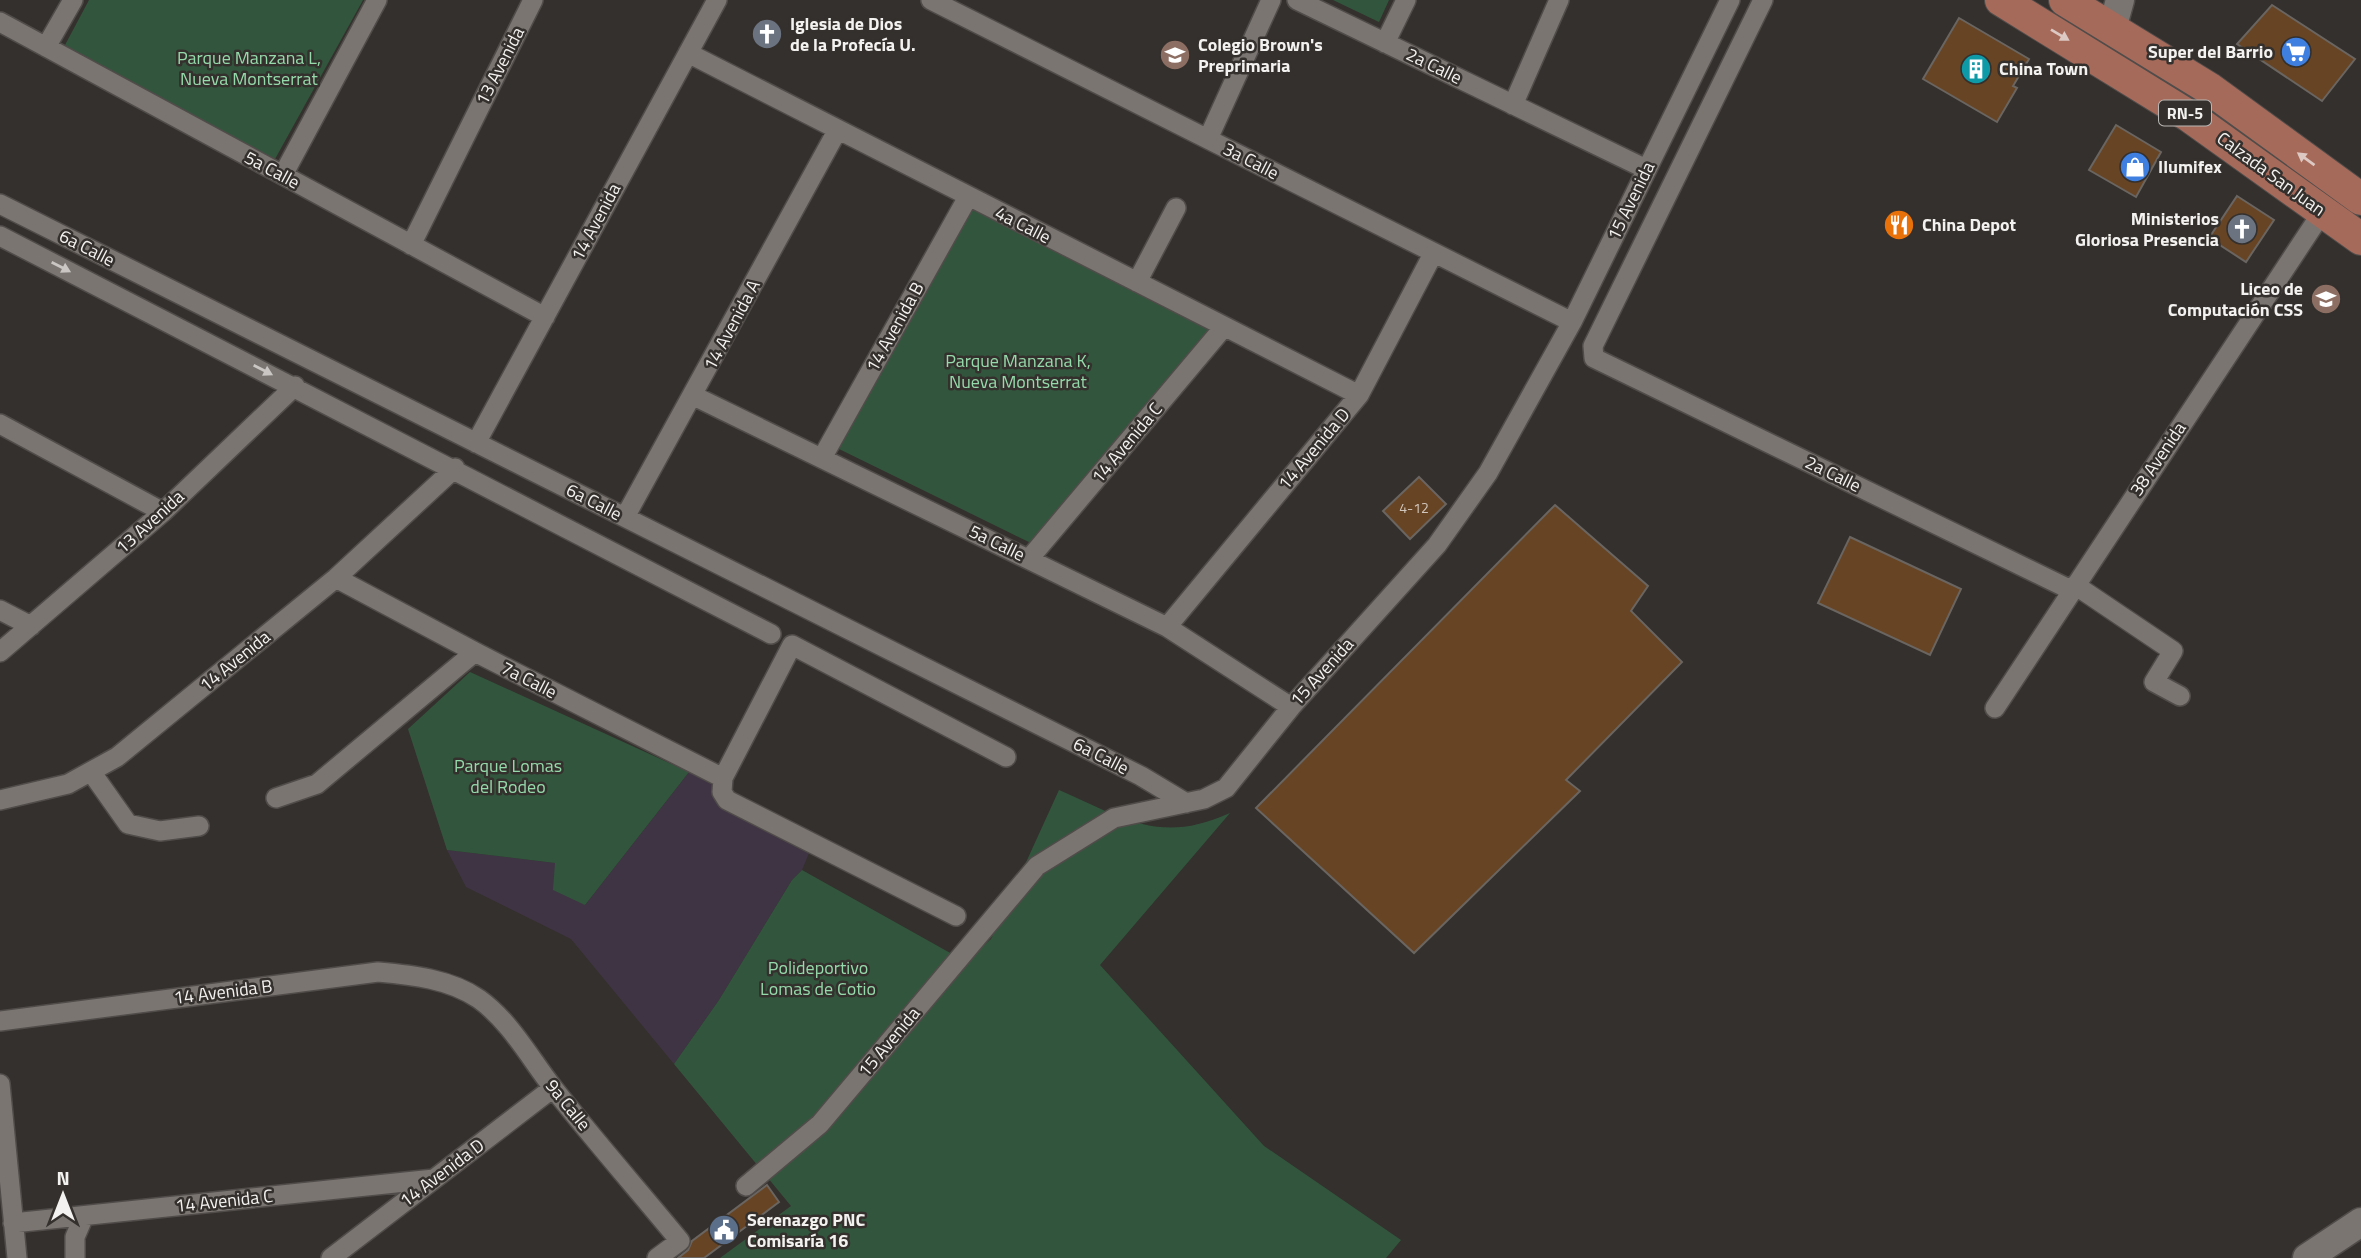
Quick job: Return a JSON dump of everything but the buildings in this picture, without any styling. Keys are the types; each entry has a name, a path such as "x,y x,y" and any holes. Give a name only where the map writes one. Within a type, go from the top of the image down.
{"main road":[{"name":"Calzada San Juan","path":"2001,0 2189,116 2361,239"},
{"name":"Calzada San Juan","path":"2065,0 2116,14 2210,89 2361,199"}],"street":[{"path":"46,47 73,0"},
{"path":"282,175 377,0"},
{"name":"13 Avenida","path":"411,245 533,0"},
{"name":"14 Avenida","path":"476,443 717,0"},
{"name":"3a Calle","path":"931,0 1572,322"},
{"path":"1208,139 1271,0"},
{"name":"2a Calle","path":"1297,0 1646,169"},
{"path":"1385,43 1406,0"},
{"path":"1513,105 1559,0"},
{"name":"15 Avenida","path":"746,1185 820,1124 984,925 1037,866 1114,818 1215,796 1226,788 1291,707 1437,545 1488,472 1572,322 1730,0"},
{"name":"2a Calle","path":"1763,0 1593,346 1594,358 2073,588 2174,651 2154,682 2180,696"},
{"name":"5a Calle","path":"0,22 545,317"},
{"name":"4a Calle","path":"688,53 1359,395"},
{"name":"14 Avenida A","path":"625,517 694,396 837,131"},
{"name":"14 Avenida B","path":"822,458 968,197"},
{"name":"6a Calle","path":"0,204 1141,776 1186,803"},
{"path":"1137,282 1176,208"},
{"name":"38 Avenida","path":"1994,708 2323,211"},
{"name":"6a Calle","path":"0,236 455,468 771,634"},
{"name":"14 Avenida D","path":"1167,626 1359,395 1433,254"},
{"name":"14 Avenida C","path":"1029,559 1224,327"},
{"name":"13 Avenida","path":"0,652 163,512 295,386"},
{"name":"5a Calle","path":"694,396 1167,626 1291,707"},
{"path":"0,424 163,512"},
{"name":"14 Avenida","path":"0,800 68,784 92,774 139,740 336,578 455,468"},
{"name":"7a Calle","path":"336,578 723,778"},
{"path":"0,610 31,626"},
{"path":"956,916 727,800 722,792 723,778 792,645 1006,757"},
{"path":"276,798 317,784 475,652"},
{"path":"92,774 128,824 160,831 199,826"},
{"name":"14 Avenida B","path":"0,1021 378,972 413,975 446,983"},
{"name":"9a Calle","path":"446,983 479,999 505,1023 554,1088 680,1241 657,1258"},
{"path":"0,1084 16,1258"},
{"name":"14 Avenida D","path":"331,1258 554,1088"},
{"name":"14 Avenida C","path":"13,1223 434,1180"},
{"path":"75,1258 75,1237 84,1216"},
{"path":"2307,1258 2361,1222"}],"shaded area":[{"path":"689,772 814,841 802,870 792,880 719,1000 674,1064 571,939 466,887 447,850 555,863 585,905"}],"green space":[{"name":"Parque Manzana L, Nueva Montserrat","path":"89,0 363,0 275,159 65,45"},
{"path":"1333,0 1389,0 1379,22"},
{"name":"Parque Manzana K, Nueva Montserrat","path":"972,207 1209,330 1031,543 837,448"},
{"name":"Parque Lomas del Rodeo","path":"470,672 689,772 585,905 553,890 555,863 447,850 408,729"},
{"name":"Polideportivo Lomas de Cotio","path":"1059,790 1123,818 1162,827 1183,827 1230,813 1100,965 1264,1146 1401,1240 1386,1258 720,1258 791,1206 674,1064 719,1000 792,880 802,870 952,954 974,954 991,939"}],"place":[{"name":"Iglesia de Dios de la Profecía U.","path":"767,34"},
{"name":"Super del Barrio","path":"2296,52"},
{"name":"Colegio Brown's Preprimaria","path":"1175,55"},
{"name":"China Town","path":"1976,69"},
{"name":"Ilumifex","path":"2135,167"},
{"name":"China Depot","path":"1899,225"},
{"name":"Ministerios Gloriosa Presencia","path":"2242,229"},
{"name":"Liceo de Computación CSS","path":"2326,299"},
{"name":"Serenazgo PNC Comisaría 16","path":"724,1230"}]}
